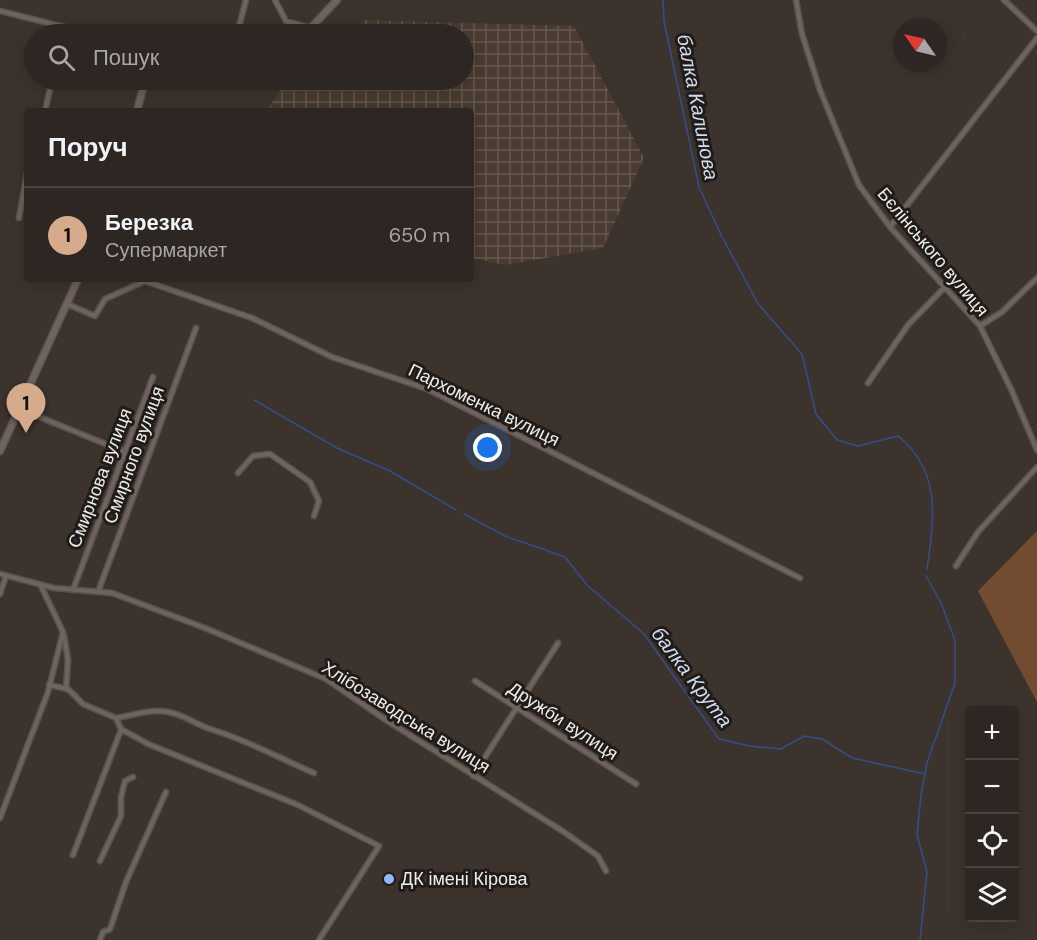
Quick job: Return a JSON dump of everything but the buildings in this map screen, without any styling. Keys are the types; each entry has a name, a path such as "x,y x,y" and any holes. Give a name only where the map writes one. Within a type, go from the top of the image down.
{"street":[{"path":"240,24 246,0"},
{"path":"275,0 286,21 297,24"},
{"path":"316,24 337,0"},
{"name":"Бєлінського вулиця","path":"796,0 802,34 820,90 860,185 890,226 980,327 1011,388 1037,450"},
{"path":"1004,0 1037,31"},
{"path":"0,11 52,24"},
{"path":"890,226 1037,38"},
{"path":"46,108 50,90"},
{"path":"137,108 142,90"},
{"path":"20,218 24,192"},
{"path":"980,327 1002,312 1037,278"},
{"path":"0,451 77,282"},
{"name":"Пархоменка вулиця","path":"67,304 95,316 105,299 143,282"},
{"name":"Пархоменка вулиця","path":"148,282 252,318 332,357 427,389 800,578"},
{"path":"868,383 908,325 944,288"},
{"name":"Смирного вулиця","path":"98,592 196,328"},
{"name":"Смирнова вулиця","path":"73,590 153,377"},
{"path":"19,408 125,452"},
{"path":"238,473 253,456 270,454 310,482 319,501 314,516"},
{"path":"956,567 978,532 1037,467"},
{"name":"Хлібозаводська вулиця","path":"0,574 40,585 112,593 205,628 326,679 598,856 606,871"},
{"path":"0,594 6,576"},
{"path":"40,585 63,632 68,660 66,689"},
{"path":"0,818 49,685 63,632"},
{"path":"473,776 558,643"},
{"name":"Дружби вулиця","path":"475,681 636,784"},
{"path":"49,685 66,689 83,704 116,718 157,711 177,713 212,730 227,732 243,742 314,773"},
{"path":"116,718 121,729 148,744 298,805 379,846 319,940"},
{"path":"73,855 121,729"},
{"path":"100,861 121,816 120,797 125,781 133,777"},
{"path":"100,940 103,932 110,929 126,882 166,792"}],"shaded area":[{"path":"366,20 574,26 644,158 603,248 505,265 474,259 474,108 269,108 280,90 474,90 474,24 360,24"},
{"path":"1037,531 1037,702 978,591"}],"waterway":[{"name":"балка Калинова","path":"663,0 664,21 699,187 722,237 759,305 802,354 816,414 837,440 858,446 898,436 912,450 922,465 932,497 933,515 927,569"},
{"name":"балка Крута","path":"254,400 337,448 390,471 456,510"},
{"name":"балка Крута","path":"464,514 505,536 565,557 587,585 644,634 719,739 749,746 781,749 804,736 822,739 852,758 925,774"},
{"name":"балка Калинова","path":"920,940 927,872 917,835 921,795 927,763 955,683 955,640 941,603 926,576"}],"place":[{"name":"Березка","path":"26,433"},
{"name":"ДК імені Кірова","path":"389,879"}]}
